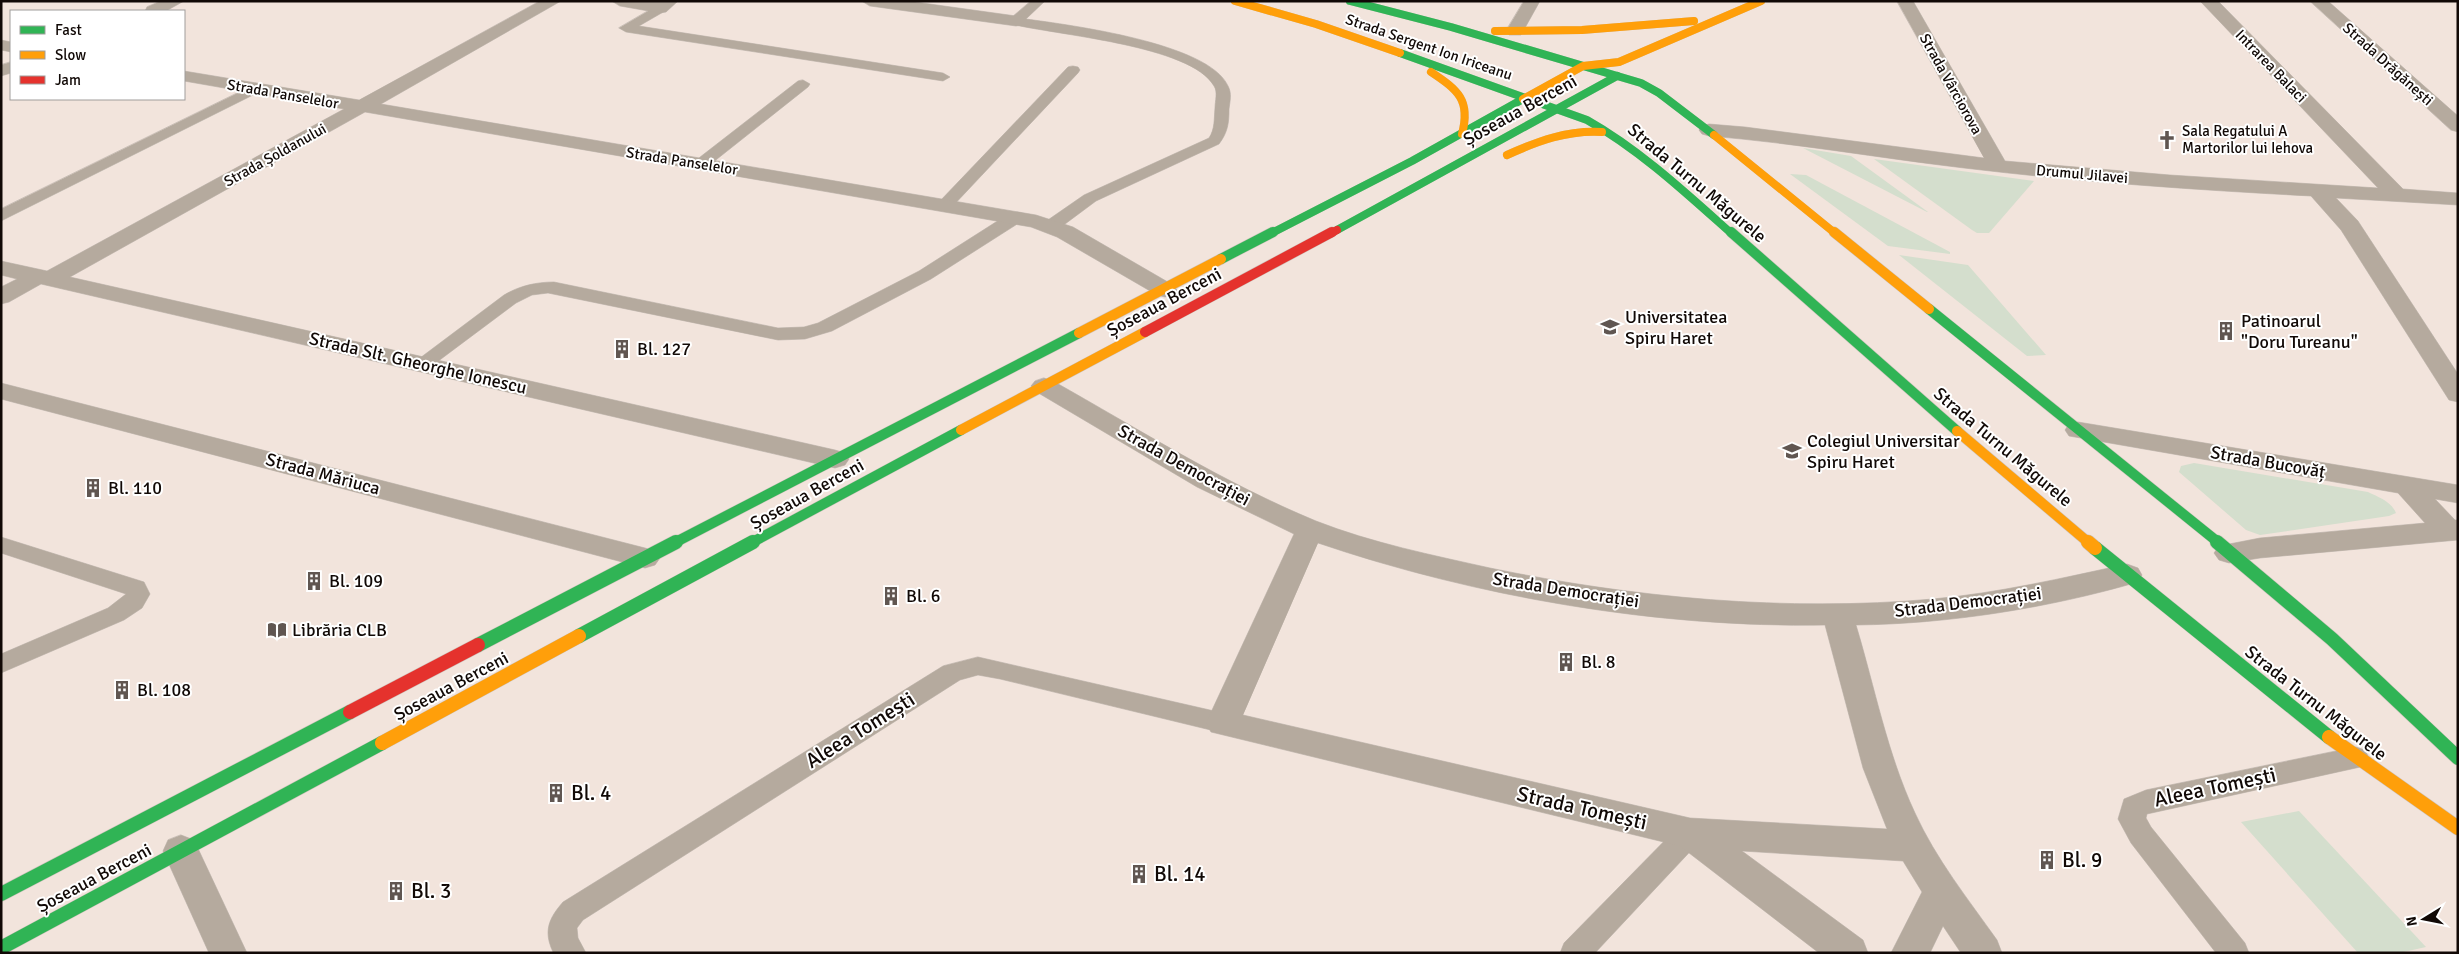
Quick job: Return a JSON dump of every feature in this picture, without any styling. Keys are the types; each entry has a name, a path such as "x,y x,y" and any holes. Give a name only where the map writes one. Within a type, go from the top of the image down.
{"main road":[{"name":"Strada Sergent Ion Iriceanu","path":"1235,1 1316,24 1528,97"},
{"name":"Șoseaua Berceni","path":"1,894 835,458 1165,290 1462,134 1569,73 1583,66 1619,62 1761,1"},
{"name":"Strada Sergent Ion Iriceanu","path":"1354,2 1451,27 1617,76"},
{"path":"1451,27 1515,31 1582,30 1720,18"},
{"path":"1399,54 1439,77 1463,98 1468,113 1462,134"},
{"path":"1617,76 1619,62"},
{"path":"1560,109 1556,100 1565,88 1569,73"},
{"path":"1528,97 1597,78 1617,76 1654,89 1709,130 2229,553 2408,708 2458,758"},
{"name":"Șoseaua Berceni","path":"1,948 1421,185 1617,76"},
{"name":"Strada Turnu Măgurele","path":"1528,97 1560,109 1612,134 1672,182 1983,454 2127,574 2356,758 2458,828"},
{"path":"1497,159 1569,131 1592,130 1612,134"},
{"path":"1421,185 1470,170"},
{"path":"1165,290 1193,307"}],"street":[{"path":"155,10 176,1"},
{"name":"Strada Șoldanului","path":"1,297 44,278 362,107 553,1"},
{"path":"620,1 665,4"},
{"path":"870,1 1016,21"},
{"path":"1515,31 1532,1"},
{"name":"Strada Vârciorova","path":"1905,1 1998,166"},
{"name":"Intrarea Balaci","path":"2208,1 2397,195"},
{"name":"Strada Drăgănești","path":"2318,1 2458,126"},
{"name":"Strada Panselelor","path":"185,76 1016,217 1051,226 1165,290"},
{"name":"Drumul Jilavei","path":"1709,130 1790,137 1998,166 2123,178 2458,199"},
{"path":"2317,190 2350,226 2458,394"},
{"name":"Strada Slt. Gheorghe Ionescu","path":"1,268 835,458"},
{"name":"Strada Democrației","path":"1044,386 1204,479 1310,529 1422,563 1518,585 1580,595 1705,609 1838,614 1934,609 1976,604 2037,594 2127,574"},
{"name":"Strada Măriuca","path":"1,391 645,558"},
{"name":"Strada Bucovăț","path":"2078,430 2458,494"},
{"path":"2406,485 2453,530"},
{"path":"1223,723 1310,529"},
{"path":"2229,553 2453,530"},
{"path":"1838,614 1884,779 1914,846 1983,953"},
{"name":"Strada Tomești","path":"1223,723 1690,833 1914,846"},
{"path":"1690,833 1849,953"},
{"path":"181,851 228,953"},
{"path":"1910,953 1942,891"}],"lane":[{"path":"1016,21 1039,1"},
{"path":"665,4 626,28 943,77"},
{"path":"1016,21 1102,35 1166,52 1208,72 1216,78 1222,88 1220,135 1214,141 1090,198 1051,226"},
{"path":"945,205 1073,70"},
{"path":"701,164 803,84"},
{"path":"1,216 254,89"},
{"path":"422,364 510,299 523,291 538,287 554,288 778,334 790,335 817,331 925,275 1016,217"},
{"path":"1,545 136,588 138,594 134,602 116,614 1,664"},
{"name":"Aleea Tomești","path":"571,953 563,942 562,925 573,911 952,672 978,666 1223,723"},
{"name":"Aleea Tomești","path":"2234,953 2141,835 2132,819 2134,807 2146,801 2356,758"},
{"path":"1575,953 1690,833"}],"green space":[{"path":"1803,148 1851,156 1928,212 1927,212"},
{"path":"1874,159 2034,181 1989,233 1977,233"},
{"path":"1790,174 1806,175 1950,252 1950,254 1888,246"},
{"path":"1899,255 1968,265 2046,355 2027,356"},
{"path":"2194,463 2368,492 2388,502 2396,513 2389,516 2260,535 2246,530 2179,472 2181,466"},
{"path":"2299,811 2426,947 2399,953 2358,953 2241,822"}],"traffic: fast":[{"path":"1350,1 1451,27 1641,83 1659,93 1714,135"},
{"path":"1400,53 1527,97 1587,120 1612,134 1680,188 1957,431"},
{"path":"1337,230 1617,76"},
{"path":"1221,259 1412,161 1523,99"},
{"path":"1929,309 2132,472 2332,639 2458,758"},
{"path":"478,645 1079,333"},
{"path":"579,636 961,430"},
{"path":"2095,548 2329,737"},
{"path":"1,894 350,712"},
{"path":"1,948 382,743"}],"traffic: slow":[{"path":"1235,1 1316,24 1400,53"},
{"path":"1523,99 1583,66 1619,62 1761,1"},
{"path":"1495,31 1582,30 1694,21"},
{"path":"1431,72 1456,90 1465,104 1466,112 1462,134"},
{"path":"1507,155 1541,141 1565,134 1589,131 1602,132"},
{"path":"1714,135 1929,309"},
{"path":"1079,333 1221,259"},
{"path":"961,430 1145,332"},
{"path":"1957,431 2095,548"},
{"path":"382,743 579,636"},
{"path":"2329,737 2356,758 2458,828"}],"traffic: jam":[{"path":"1145,332 1337,230"},
{"path":"350,712 478,645"}],"place":[{"name":"Sala Regatului A Martorilor lui Iehova","path":"2167,140"},
{"name":"Universitatea Spiru Haret","path":"1610,327"},
{"name":"Patinoarul \"Doru Tureanu\"","path":"2226,331"},
{"name":"Bl. 127","path":"622,349"},
{"name":"Colegiul Universitar Spiru Haret","path":"1792,451"},
{"name":"Bl. 110","path":"93,488"},
{"name":"Bl. 109","path":"314,581"},
{"name":"Bl. 6","path":"891,596"},
{"name":"Librăria CLB","path":"277,630"},
{"name":"Bl. 8","path":"1566,662"},
{"name":"Bl. 108","path":"122,690"},
{"name":"Bl. 4","path":"556,793"},
{"name":"Bl. 9","path":"2047,860"},
{"name":"Bl. 14","path":"1139,874"},
{"name":"Bl. 3","path":"396,891"}]}
